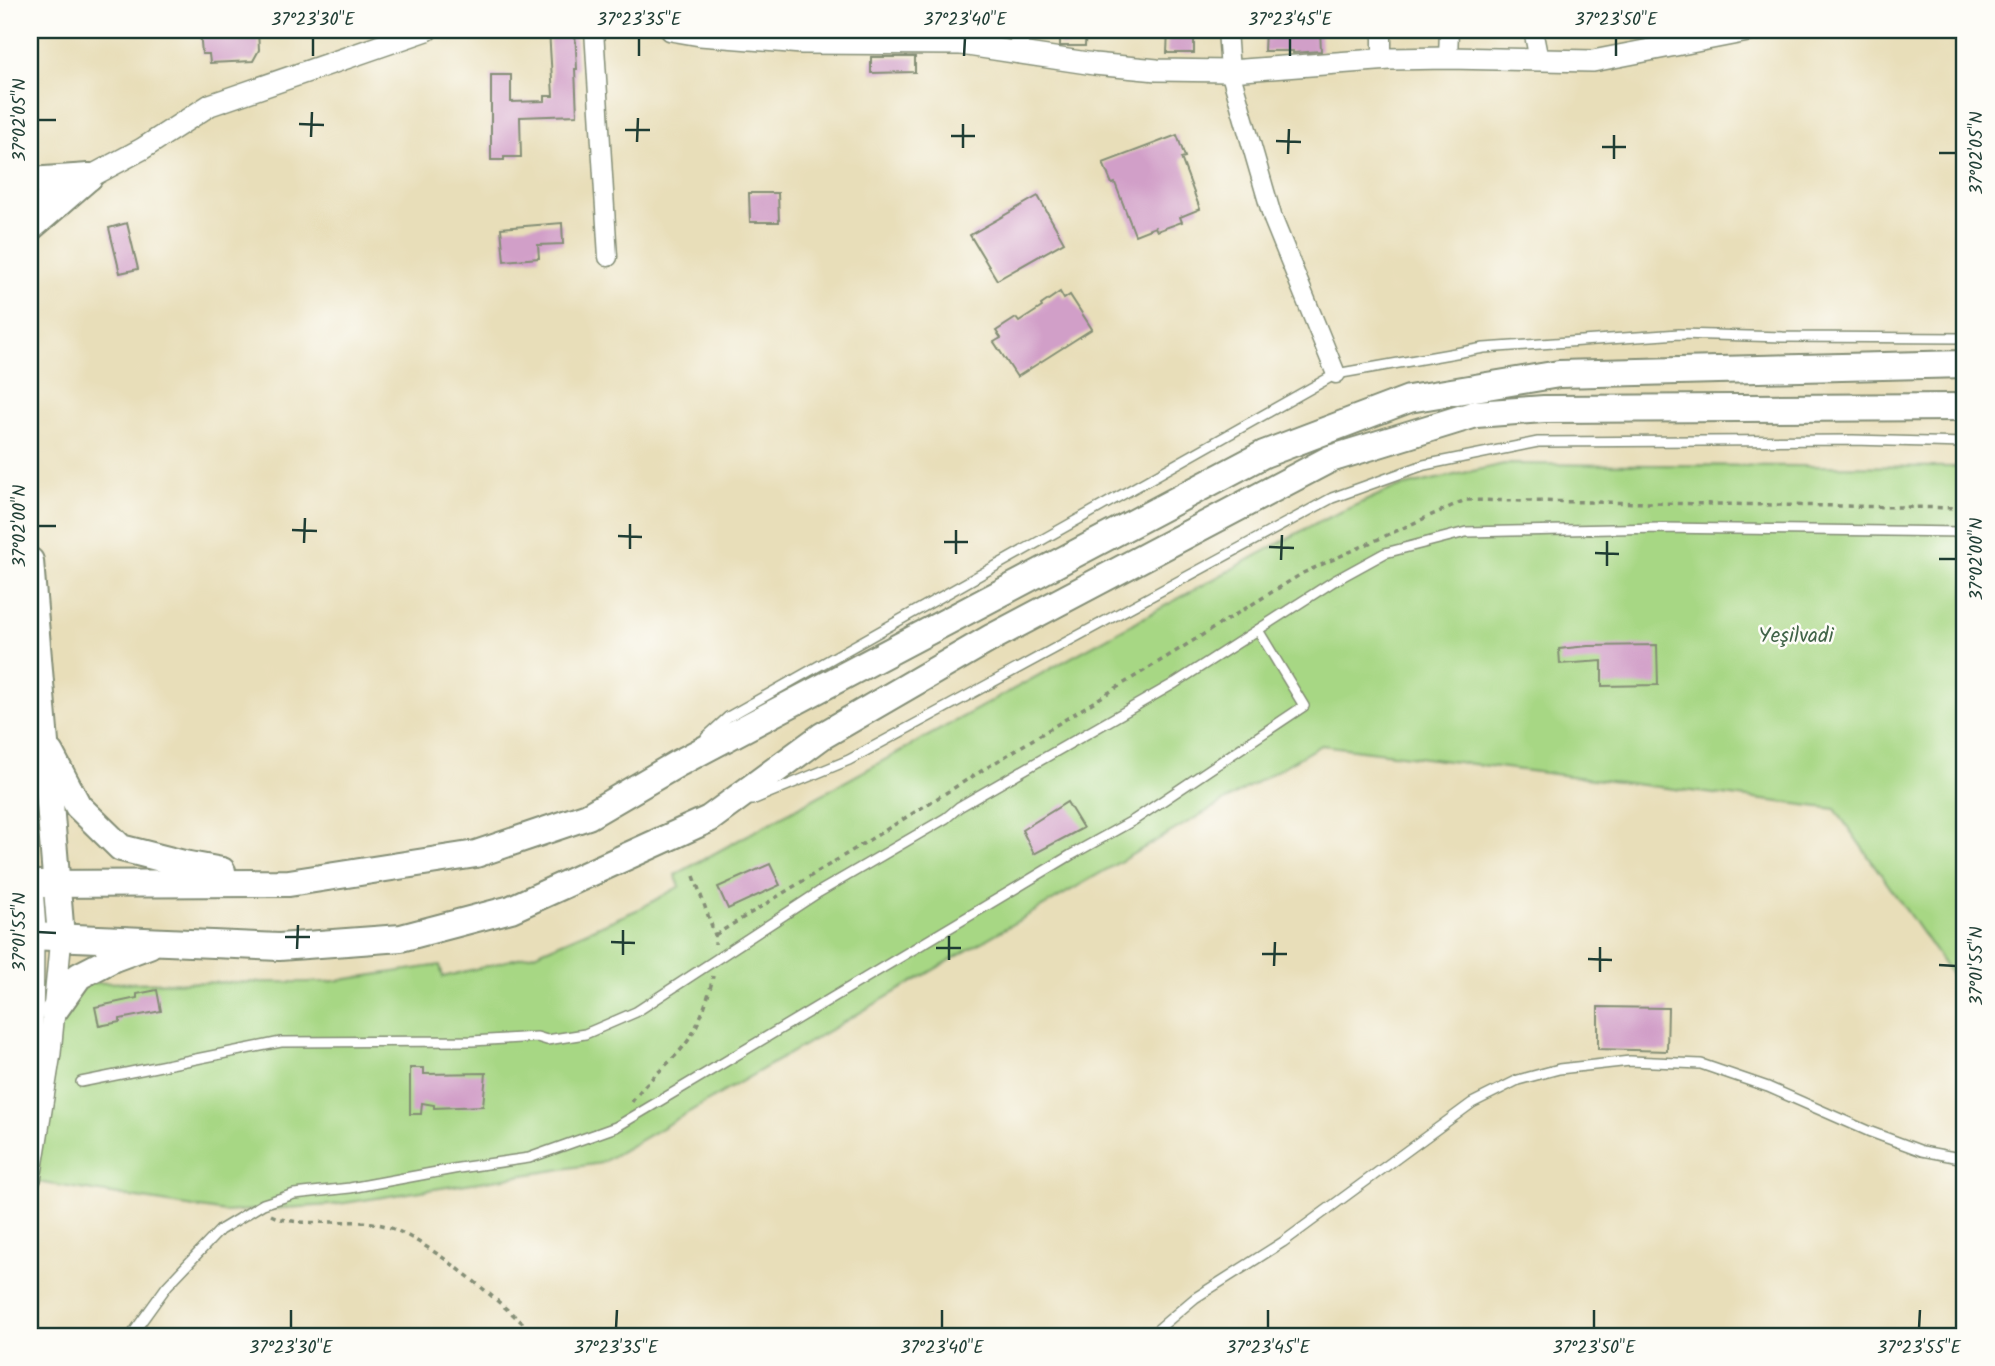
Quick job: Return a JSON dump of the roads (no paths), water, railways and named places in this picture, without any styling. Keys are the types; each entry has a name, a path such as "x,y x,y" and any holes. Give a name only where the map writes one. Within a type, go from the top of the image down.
{"main road":[{"path":"30,181 89,177"},
{"path":"30,228 89,177"},
{"path":"30,884 289,883 476,854 588,816 677,764 1264,454 1409,399 1559,374 1965,364"},
{"path":"30,895 32,936 279,947 401,938 511,909 709,819 822,736 991,638 1330,459 1476,414 1544,409 1965,407"},
{"path":"30,561 61,937"},
{"path":"45,743 78,806 121,848 184,864 289,883"},
{"path":"39,1011 79,976 114,958 160,941"}],"street":[{"path":"30,209 142,149 210,105 427,30"},
{"path":"594,30 608,257"},
{"path":"671,30 803,36 961,37 1018,54 1094,64 1157,70 1230,71 1448,58 1593,61 1754,30"},
{"path":"1018,54 1020,30"},
{"path":"1227,30 1230,71 1273,219 1336,374"},
{"path":"1382,30 1382,60"},
{"path":"1448,58 1449,30"},
{"path":"1532,30 1539,60"},
{"path":"30,1179 50,1052 39,1011 32,936"},
{"path":"39,1011 61,937"}],"lane":[{"path":"677,764 728,717 1336,374 1484,348 1679,334 1965,338"},
{"path":"709,819 849,761 1332,498 1423,465 1538,442 1853,440 1965,443"},
{"path":"81,1082 281,1042 472,1041 537,1037 547,1040 585,1034 636,1012 819,892 946,818 959,807 1175,683 1334,581 1385,553 1466,532 1662,528 1965,532"},
{"path":"131,1336 167,1286 220,1230 263,1204 294,1194 350,1188 529,1158 615,1127 1134,820 1304,706 1258,630"},
{"path":"1150,1336 1195,1298 1283,1242 1472,1103 1518,1080 1559,1069 1630,1061 1701,1064 1768,1087 1868,1131 1922,1151 1965,1159"}],"park label":[{"name":"Yeşilvadi","path":"1796,635"}]}
